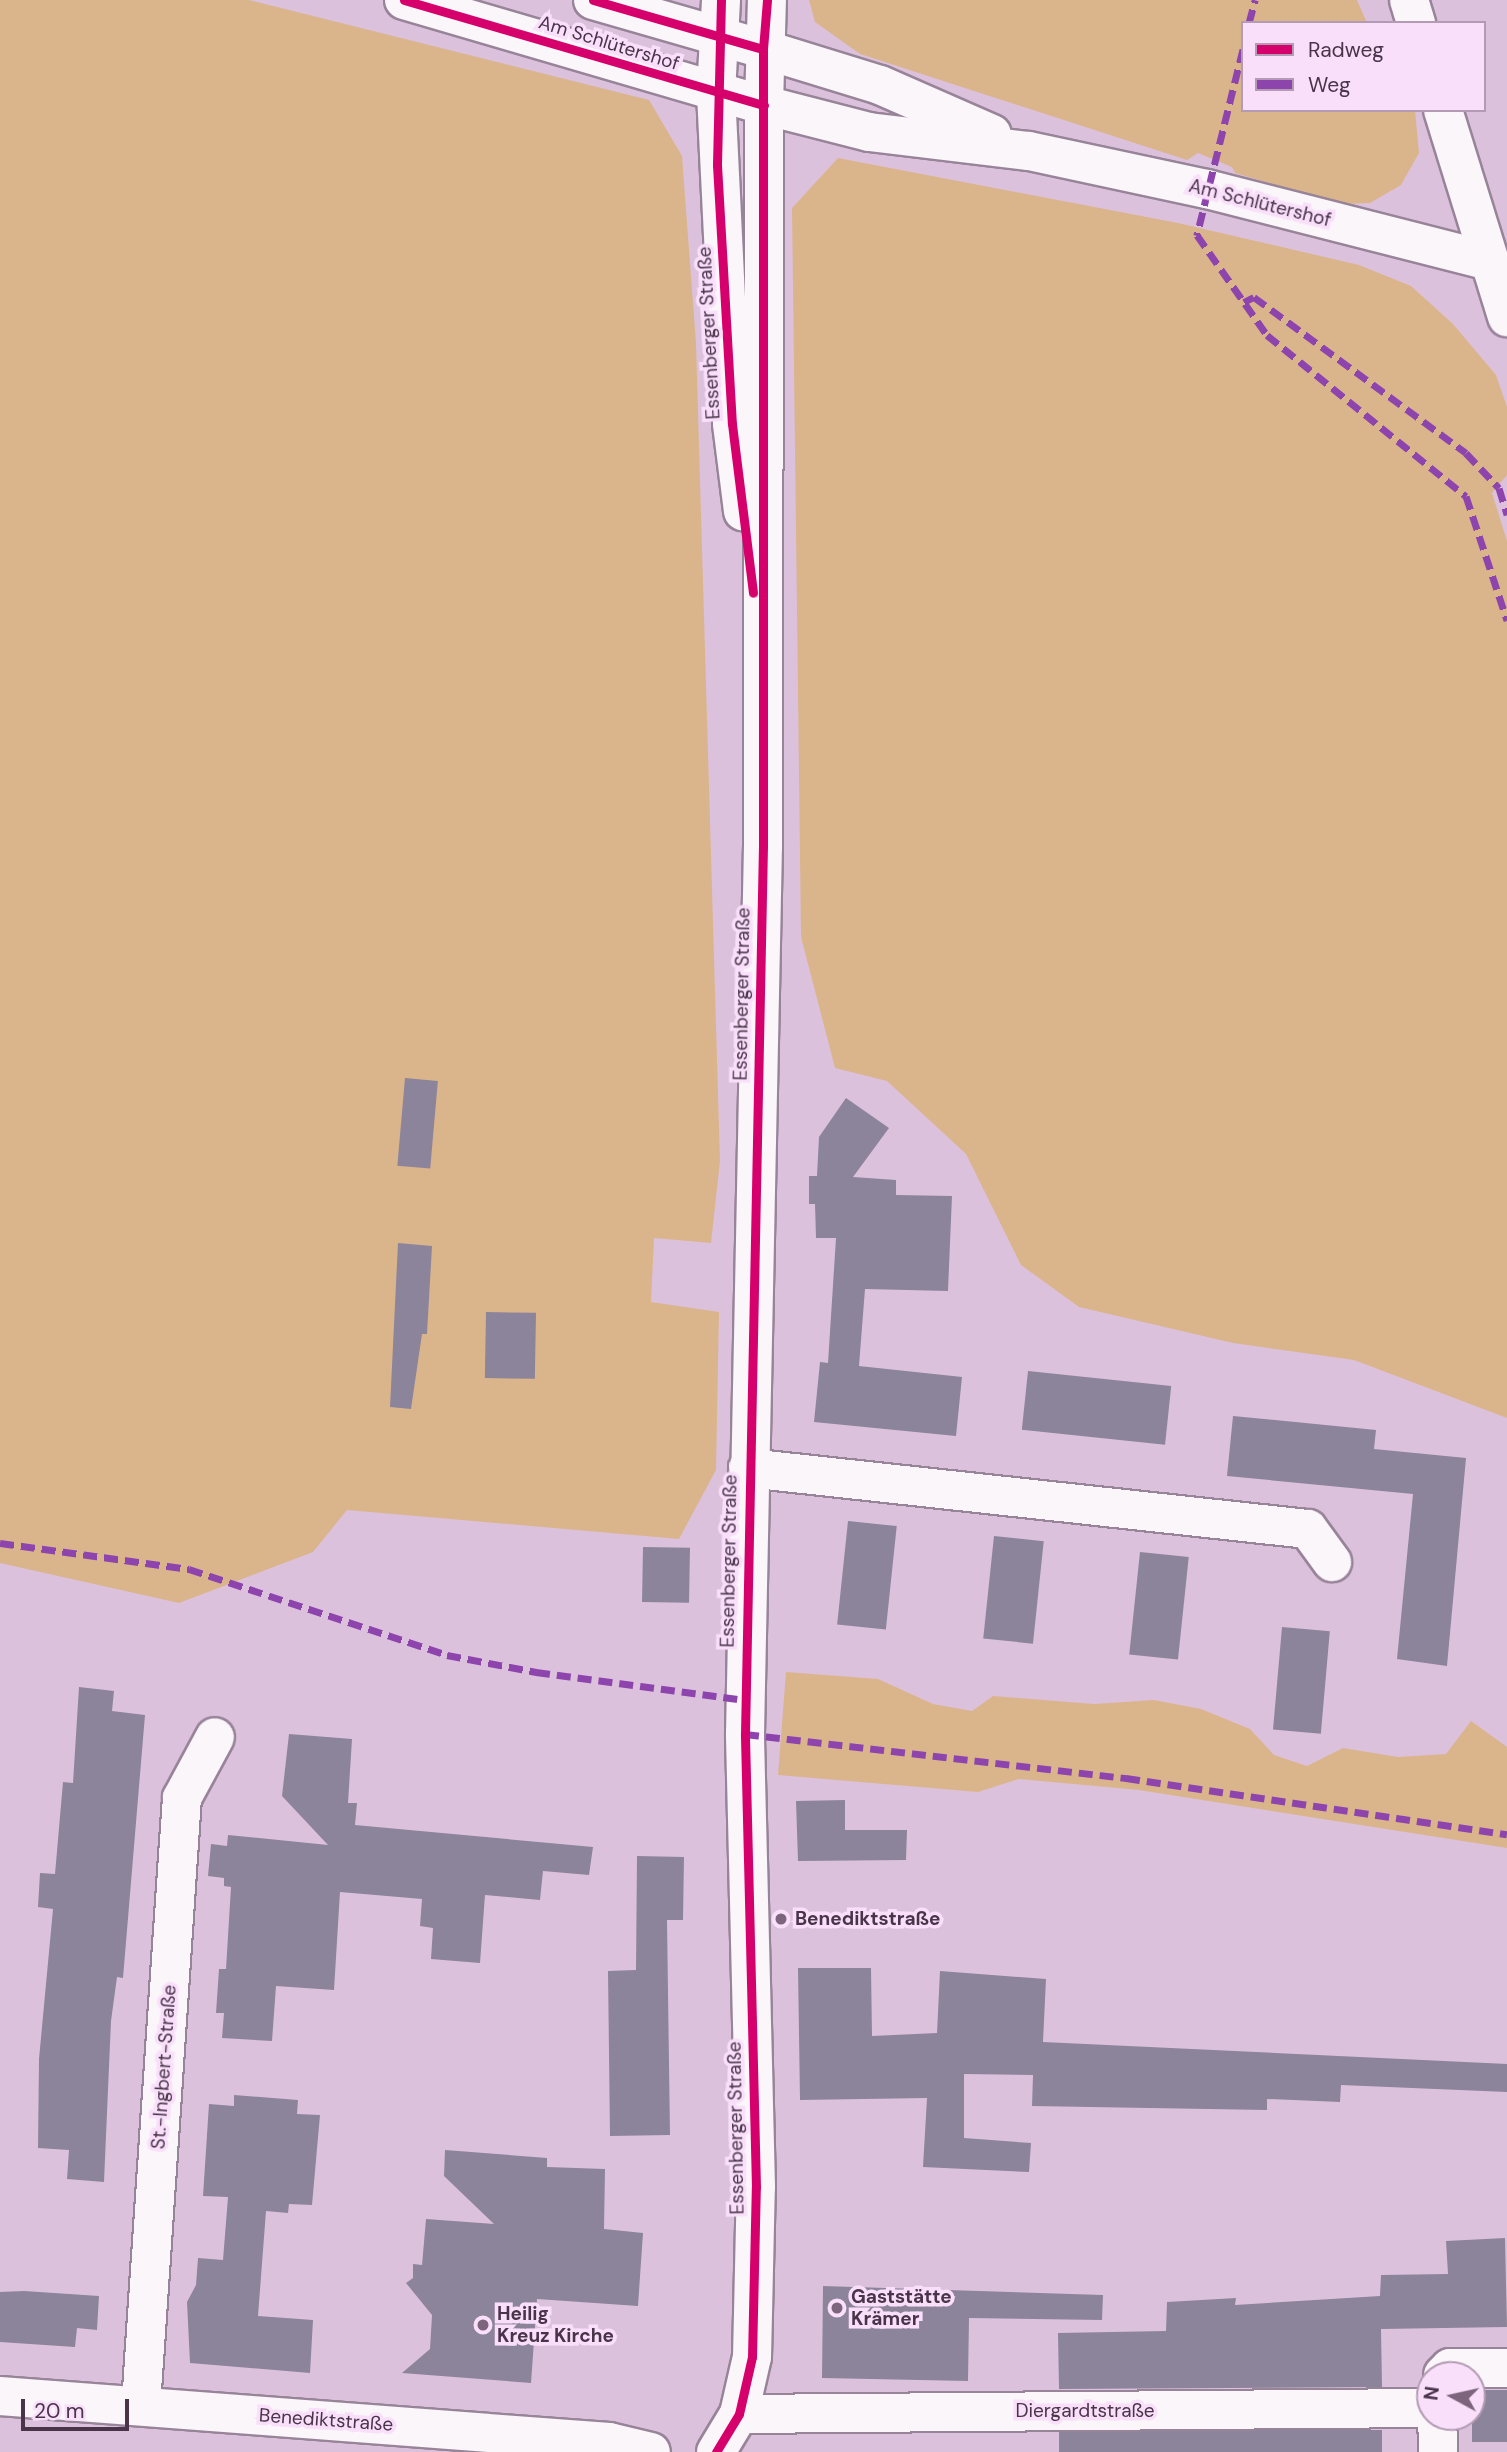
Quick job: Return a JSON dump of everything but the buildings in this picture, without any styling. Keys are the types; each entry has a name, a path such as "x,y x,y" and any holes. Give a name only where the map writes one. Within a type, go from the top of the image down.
{"street":[{"name":"Am Schlütershof","path":"404,0 716,93 869,132 1029,151 1207,189 1490,261"},
{"name":"Am Schlütershof","path":"593,0 720,18 763,49 880,85 1029,151"},
{"name":"Essenberger Straße","path":"716,2452 739,2414 752,2357 756,2187 745,1734 748,1468 763,847 763,49 767,0"},
{"path":"1409,0 1415,21"},
{"name":"Essenberger Straße","path":"720,18 716,93 732,424 761,662"},
{"path":"1444,112 1507,317"},
{"name":"Essenberger Straße","path":"748,1468 1308,1529 1332,1562"},
{"name":"St.-Ingbert-Straße","path":"141,2405 182,1798 215,1737"},
{"path":"1486,2368 1507,2368"},
{"name":"Benediktstraße","path":"0,2396 609,2442 651,2452"},
{"name":"Diergardtstraße","path":"739,2414 1416,2408"},
{"path":"1437,2431 1438,2452"}],"shaded area":[{"path":"0,0 249,0 649,100 682,156 696,343 720,1161 711,1243 654,1238 651,1302 719,1312 716,1470 679,1539 347,1510 313,1552 179,1603 0,1563"},
{"path":"809,0 1357,0 1366,21 1241,21 1241,112 1415,112 1419,153 1401,185 1370,203 1341,204 1235,173 1232,167 1198,153 1187,160 860,54 815,22"},
{"path":"838,158 1178,223 1359,265 1411,286 1453,324 1496,375 1507,407 1507,475 1492,493 1507,541 1507,1418 1354,1360 1233,1343 1079,1307 1021,1265 966,1154 887,1081 835,1068 801,937 792,208"},
{"path":"786,1672 878,1679 933,1704 972,1711 993,1696 1094,1704 1154,1700 1201,1709 1250,1729 1274,1755 1307,1766 1343,1748 1398,1757 1446,1754 1471,1721 1507,1747 1507,1848 1139,1790 1019,1779 978,1792 778,1775"}],"marked path":[{"path":"1250,21 1255,0"},
{"path":"1241,57 1197,235 1267,335 1466,496 1507,620"},
{"path":"1244,302 1254,297 1466,453 1499,488 1507,515"},
{"path":"0,1543 189,1569 447,1655 536,1672 745,1700"},
{"path":"745,1734 1126,1778 1507,1834"}],"cycle path":[{"path":"404,0 764,105"},
{"path":"593,0 763,49"},
{"path":"721,0 717,165 732,424 753,593"},
{"path":"716,2452 739,2414 752,2357 756,2187 745,1734 763,847 763,49 767,0"}],"place":[{"name":"Benediktstraße","path":"781,1919"},
{"name":"Gaststätte Krämer","path":"837,2308"},
{"name":"Heilig Kreuz Kirche","path":"483,2325"}]}
